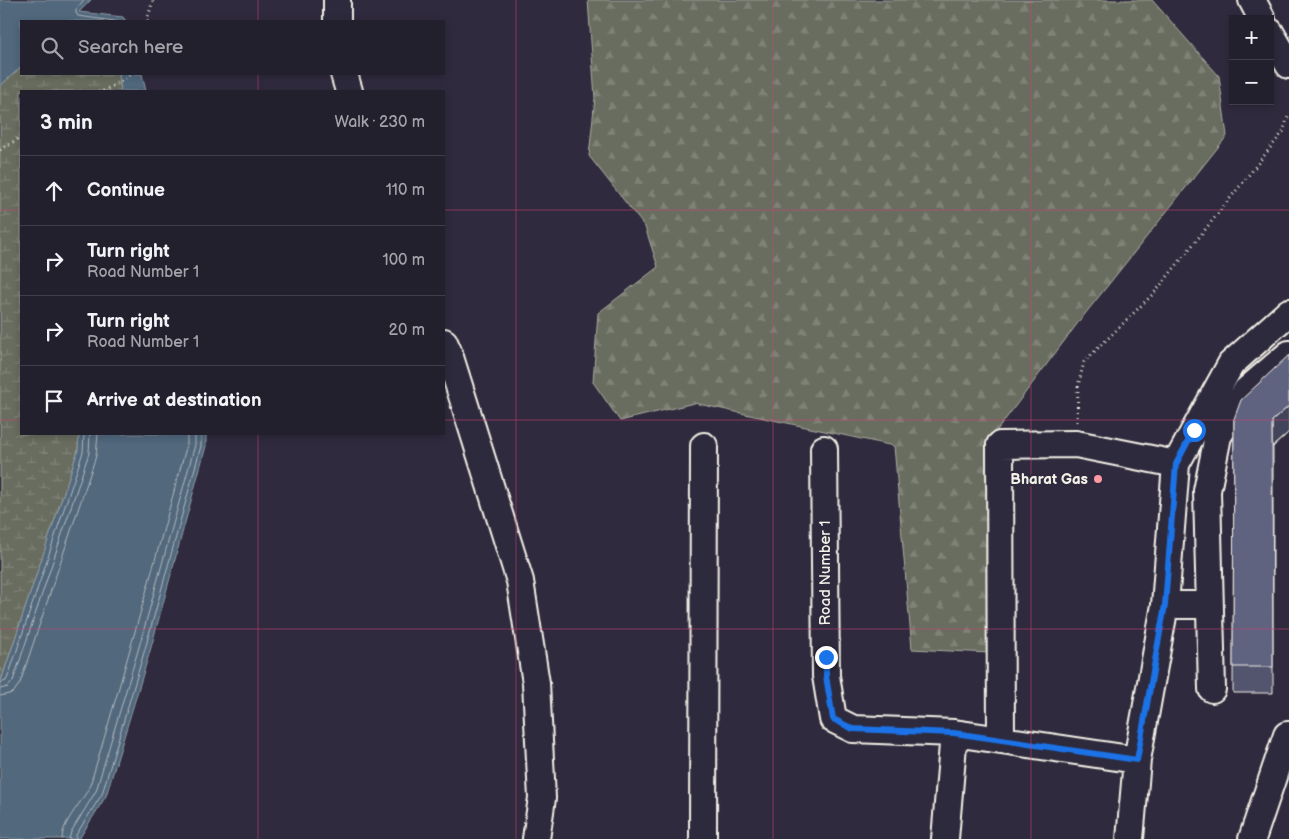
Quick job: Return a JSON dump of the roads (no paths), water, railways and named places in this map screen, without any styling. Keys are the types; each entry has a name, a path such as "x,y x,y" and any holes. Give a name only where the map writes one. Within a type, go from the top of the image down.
{"street":[{"path":"336,0 337,20"},
{"path":"1252,0 1260,15"},
{"path":"1274,39 1289,64"},
{"path":"344,75 349,90"},
{"path":"1130,839 1137,760 1165,605 1176,464 1231,364 1289,312"},
{"path":"445,345 520,581 536,683 542,798 536,839"},
{"path":"1212,689 1208,491 1218,436 1247,390 1289,354"},
{"path":"1002,739 1000,445 1076,444 1176,464"},
{"path":"703,839 704,446"},
{"name":"Road Number 1","path":"824,449 826,676 833,719 853,729 954,733 1137,760"},
{"path":"1165,605 1210,605"},
{"path":"945,839 954,733"},
{"path":"1252,839 1287,734 1289,735"}],"water":[{"path":"0,0 91,0 79,12 123,17 125,20 20,20 20,68 0,86"},
{"path":"119,75 142,75 146,90 121,90"},
{"path":"79,435 206,435 206,446 150,651 106,796 79,839 0,839 0,684 78,450"}],"place":[{"name":"Bharat Gas","path":"1098,479"}]}
